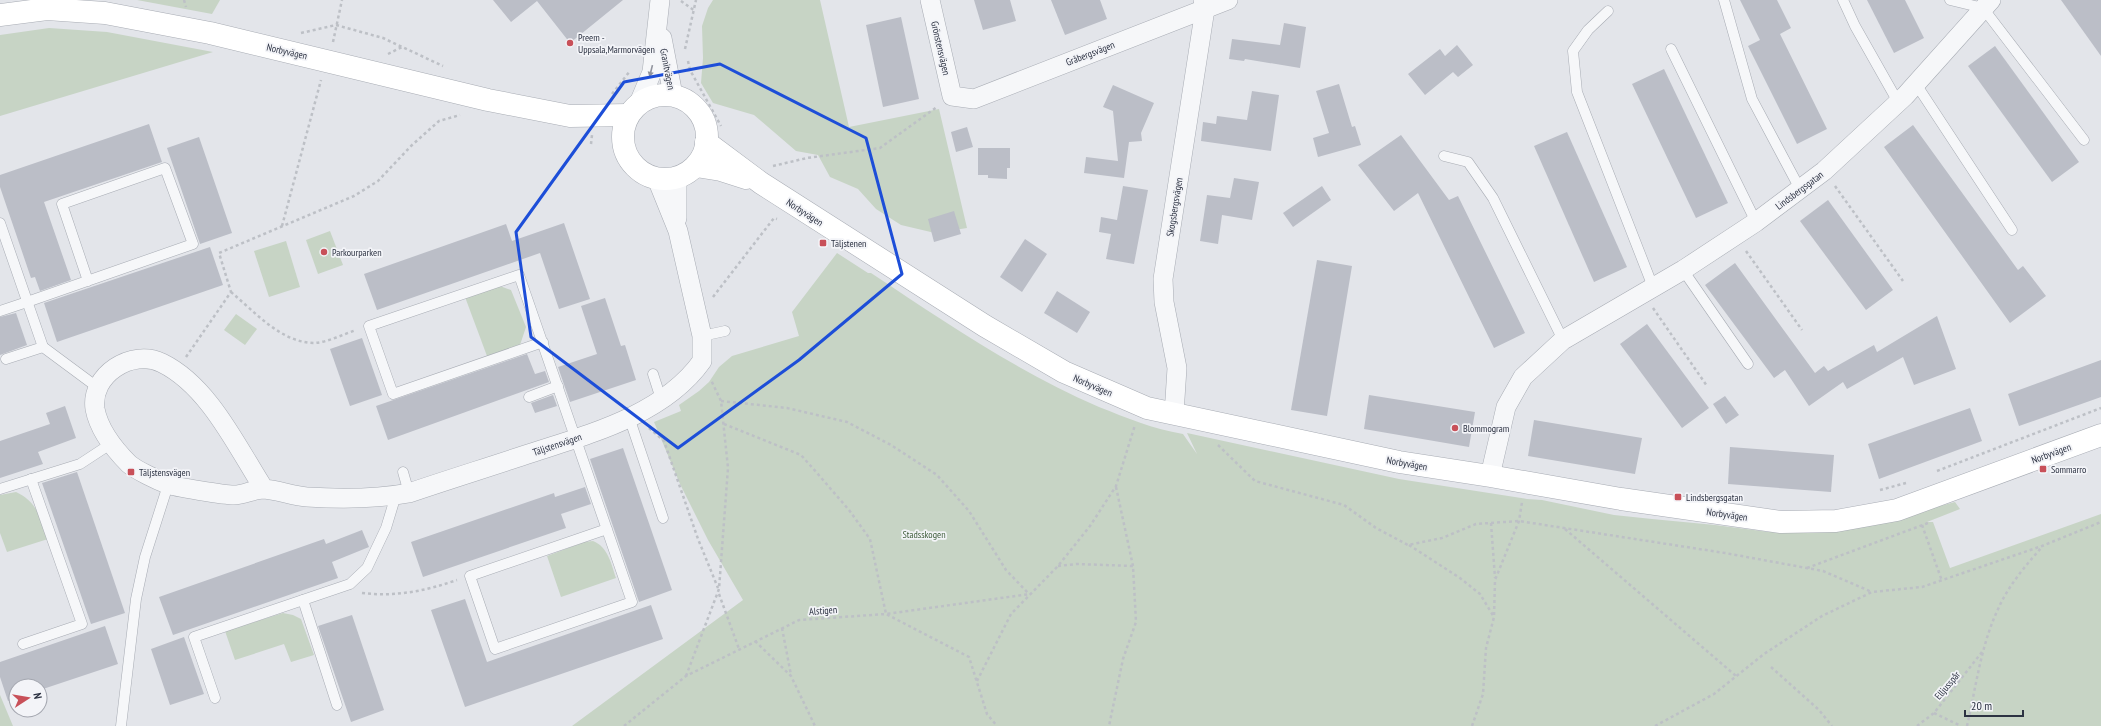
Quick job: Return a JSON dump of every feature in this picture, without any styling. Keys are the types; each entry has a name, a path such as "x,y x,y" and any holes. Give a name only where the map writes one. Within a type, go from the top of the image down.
{"street":[{"name":"Granitvägen","path":"660,0 660,72 673,95"},
{"name":"Grönstensvägen","path":"930,0 952,96"},
{"name":"Gråbergsvägen","path":"952,96 974,99 1204,4 1228,0"},
{"name":"Skogsbergsvägen","path":"1174,414 1177,368 1165,308 1163,279 1204,4"},
{"name":"Lindsbergsgatan","path":"1490,476 1506,407 1523,377 1562,340 1683,270 1756,222 1824,171 1916,84 1987,4"},
{"name":"Norbyvägen","path":"0,15 47,9 106,13 210,33 488,100 570,116 622,141"},
{"name":"Granitvägen","path":"634,109 660,72"},
{"path":"657,95 673,95 687,100 697,110 705,122 707,135 715,137 696,166 686,174 667,178 650,177 636,169 627,157 622,141 622,128 634,109 657,95"},
{"name":"Norbyvägen","path":"570,116 634,109"},
{"name":"Norbyvägen","path":"715,137 766,171 985,326 1064,372 1147,408 1174,414 1399,462 1621,499 1781,522 1836,521 1897,510 2101,435"},
{"name":"Norbyvägen","path":"696,166 721,170 766,171"},
{"path":"667,178 702,336 702,361"},
{"path":"97,387 116,366 130,361 147,359 162,362 194,386 219,416 264,489"},
{"name":"Täljstensvägen","path":"97,387 95,408 101,429 130,465 168,485 234,495 264,489 306,497 361,498 402,494 631,421 681,385 702,361"}],"lane":[{"path":"1724,0 1752,100 1800,189"},
{"path":"1844,0 1855,26 1898,102"},
{"path":"1950,0 1987,4 2084,140"},
{"path":"1608,11 1588,30 1573,51 1577,92 1648,290"},
{"path":"1671,49 1756,222"},
{"path":"1916,84 2012,230"},
{"path":"1444,156 1468,162 1493,198 1562,340"},
{"path":"0,311 88,281 193,244 165,168 62,204 88,281"},
{"path":"0,223 43,347 97,387"},
{"path":"1683,270 1748,364"},
{"path":"543,342 392,394 369,326 519,274 543,342 632,602 494,649 470,576 607,529"},
{"path":"702,336 725,331"},
{"path":"6,359 43,347"},
{"path":"653,374 662,399"},
{"path":"529,397 558,386"},
{"path":"631,421 663,518"},
{"path":"0,490 80,464 112,443"},
{"path":"215,698 194,637 350,584 367,568 386,528 402,494 403,472"},
{"path":"23,644 82,624 31,479"},
{"path":"121,726 136,599 144,557 168,485"},
{"path":"303,600 337,705"}],"path":[{"path":"180,8 187,9 184,0"},
{"path":"282,226 326,60 333,42 342,0"},
{"path":"682,0 694,11"},
{"path":"685,51 686,38 696,0"},
{"path":"294,32 301,33 336,25 383,38 449,69"},
{"path":"388,54 402,47"},
{"path":"686,58 715,137"},
{"path":"608,96 615,92 631,70 660,72 690,70"},
{"path":"766,171 807,158 880,148 952,96"},
{"path":"369,326 315,343 294,340 270,326 232,292 219,253 354,196 378,181 439,121 467,113"},
{"path":"766,171 778,171"},
{"path":"1824,171 1903,281"},
{"path":"697,316 710,302 774,218"},
{"path":"1735,236 1802,330"},
{"path":"1648,290 1707,386"},
{"path":"175,372 232,292"},
{"path":"686,676 719,589 728,468 721,401 702,361"},
{"path":"721,401 787,408 847,422 891,445 938,475 969,511 1006,570 1030,594"},
{"path":"977,681 1011,614 1058,566 1090,526 1116,486 1133,427 1147,408"},
{"path":"1936,472 2101,408"},
{"path":"631,421 642,421 664,441 698,539 719,589"},
{"path":"724,424 800,455 835,494 870,540 886,614 969,657 987,714 997,726"},
{"path":"1213,440 1255,481 1344,505 1376,528 1408,545 1460,578 1480,594 1494,617"},
{"path":"1495,580 1518,521 1525,482"},
{"path":"1878,491 1907,482"},
{"path":"1109,726 1123,659 1136,622 1133,566 1116,486"},
{"path":"1408,545 1442,538 1476,524 1518,521 1725,553 1823,571 1872,592"},
{"path":"1655,726 1714,694 1764,654 1816,620 1872,592 1922,588 2042,546 2101,522"},
{"path":"1472,726 1483,694 1486,648 1494,617 1495,580 1490,523"},
{"path":"1922,525 1942,581"},
{"path":"1565,529 1689,634 1736,676"},
{"path":"1967,726 1984,649 1999,607 2023,568 2042,546"},
{"path":"1058,566 1077,564 1133,566"},
{"path":"336,589 385,595 409,593 470,576"},
{"path":"718,593 739,650"},
{"name":"Alstigen","path":"624,726 686,676 799,620 886,614 1030,594"},
{"path":"782,628 791,676 815,726"},
{"path":"755,641 791,676"},
{"name":"Elljusspår","path":"1917,726 1934,713 1972,668 1984,649"},
{"path":"1771,667 1819,710 1832,726"},
{"path":"1934,713 1961,726"}],"highlighted area":[{"path":"720,64 866,138 902,274 799,360 678,448 531,337 516,232 624,82"}],"green space":[{"path":"137,0 220,0 212,14"},
{"path":"713,0 820,0 849,127 939,109 967,228 935,233 901,225 876,209 858,189 830,177 818,155 796,151 754,115 713,103 701,83 703,58 702,26 708,8"},
{"path":"49,28 107,32 213,52 0,116 0,35"},
{"name":"Parkourparken","path":"330,231 343,265 318,274 306,240"},
{"path":"286,241 300,287 269,297 254,251"},
{"name":"Stadsskogen","path":"837,253 868,273 871,273 982,345 1040,378 1099,407 1151,426 1183,434 1197,454 1187,433 1399,479 1542,500 1614,515 1769,532 1825,532 1877,523 1955,502 1960,509 1927,522 1933,522 1950,568 2101,514 2101,726 572,726 743,600 708,540 680,484 654,422 681,411 679,405 709,382 719,367 732,356 799,336 792,312"},
{"path":"497,285 511,290 526,327 520,345 487,356 465,297"},
{"path":"236,314 257,329 245,345 224,330"},
{"path":"16,492 29,500 37,511 48,539 7,552 0,533 0,495"},
{"path":"593,541 606,551 616,578 561,597 547,556 584,542"},
{"path":"283,613 293,615 301,619 314,655 291,662 284,644 235,660 225,631"},
{"path":"0,695 8,714 8,718 10,718 13,726 0,726"}],"building":[{"path":"493,0 623,0 570,43 537,1 511,22"},
{"path":"974,0 1010,0 1016,21 983,30"},
{"path":"1051,0 1100,0 1107,19 1065,35"},
{"path":"1740,0 1777,0 1791,28 1780,34 1827,129 1797,144 1748,46 1760,40"},
{"path":"1867,0 1905,0 1924,38 1894,53"},
{"path":"2061,0 2101,0 2101,56"},
{"path":"901,17 919,99 883,107 866,25"},
{"path":"1284,23 1306,27 1300,68 1245,59 1244,61 1229,59 1232,39 1280,45"},
{"path":"1457,45 1473,65 1458,77 1453,72 1425,95 1408,74 1440,49 1445,56"},
{"path":"1995,46 2079,162 2052,182 1968,66"},
{"path":"1664,69 1728,203 1696,218 1632,84"},
{"path":"1339,84 1352,127 1355,126 1361,145 1318,157 1313,138 1329,133 1316,91"},
{"path":"1113,85 1154,103 1141,133 1142,141 1129,142 1124,178 1084,173 1086,157 1118,161 1113,111 1103,107"},
{"path":"1252,91 1279,95 1271,151 1201,141 1203,122 1216,124 1217,116 1247,120"},
{"path":"149,124 162,162 44,202 71,280 40,291 35,277 31,278 0,187 0,175"},
{"path":"1913,125 2018,270 2023,266 2046,296 2010,323 1884,147"},
{"path":"967,127 973,147 956,152 951,132"},
{"path":"1567,132 1627,267 1594,282 1534,146"},
{"path":"1401,135 1449,200 1458,196 1525,333 1494,348 1418,193 1394,211 1358,165"},
{"path":"199,137 232,233 200,244 167,148"},
{"path":"978,148 1010,148 1010,168 1007,168 1007,179 988,178 988,175 978,175"},
{"path":"1234,178 1259,182 1252,220 1222,215 1218,244 1200,241 1207,195 1230,198"},
{"path":"1123,186 1148,190 1134,264 1106,259 1111,234 1099,232 1101,217 1117,220"},
{"path":"1322,186 1331,200 1293,227 1283,213"},
{"path":"1828,200 1893,290 1866,310 1800,221"},
{"path":"954,211 961,234 934,242 928,219"},
{"path":"564,223 590,299 559,309 540,253 377,310 364,274 506,224 512,241"},
{"path":"1025,239 1047,254 1022,292 1000,277"},
{"path":"210,247 223,285 57,342 44,303"},
{"path":"1317,260 1352,266 1327,416 1291,410"},
{"path":"1735,263 1815,373 1824,366 1828,371 1874,345 1877,352 1937,316 1956,369 1914,385 1903,357 1847,389 1843,382 1809,406 1785,370 1774,378 1705,285"},
{"path":"1057,291 1090,312 1077,333 1044,313"},
{"path":"605,298 621,346 625,345 636,380 570,402 558,367 597,354 581,306"},
{"path":"16,313 27,345 0,355 0,317"},
{"path":"1647,324 1709,408 1682,428 1620,344"},
{"path":"362,338 382,395 350,406 330,349"},
{"path":"527,354 535,374 545,371 549,382 388,440 376,406"},
{"path":"2101,360 2101,397 2019,426 2008,394"},
{"path":"553,395 557,406 535,413 531,403"},
{"path":"1369,395 1475,412 1469,447 1364,429"},
{"path":"1725,396 1739,415 1726,424 1713,404"},
{"path":"65,406 76,438 38,452 43,464 0,478 0,441 50,424 46,413"},
{"path":"1970,408 1982,441 1879,479 1868,444"},
{"path":"1534,420 1642,438 1635,474 1528,456"},
{"path":"1730,447 1834,455 1831,492 1728,484"},
{"path":"623,448 672,590 639,602 590,459"},
{"path":"77,472 125,613 91,624 42,483"},
{"path":"585,487 591,504 561,514 566,528 423,577 411,542 554,493 555,497"},
{"path":"362,530 369,547 332,562 338,578 173,635 159,597 324,539 326,544"},
{"path":"465,599 487,662 651,605 663,639 465,707 431,610"},
{"path":"352,615 384,710 351,722 318,626"},
{"path":"105,626 118,664 48,687 48,678 8,678 8,701 0,677 0,662"},
{"path":"184,637 204,694 170,705 151,649"}],"place":[{"name":"Preem - Uppsala,Marmorvägen","path":"570,43"},
{"name":"Täljstenen","path":"823,243"},
{"name":"Parkourparken","path":"324,252"},
{"name":"Blommogram","path":"1455,428"},
{"name":"Sommarro","path":"2043,469"},
{"name":"Täljstensvägen","path":"131,472"},
{"name":"Lindsbergsgatan","path":"1678,497"}]}
